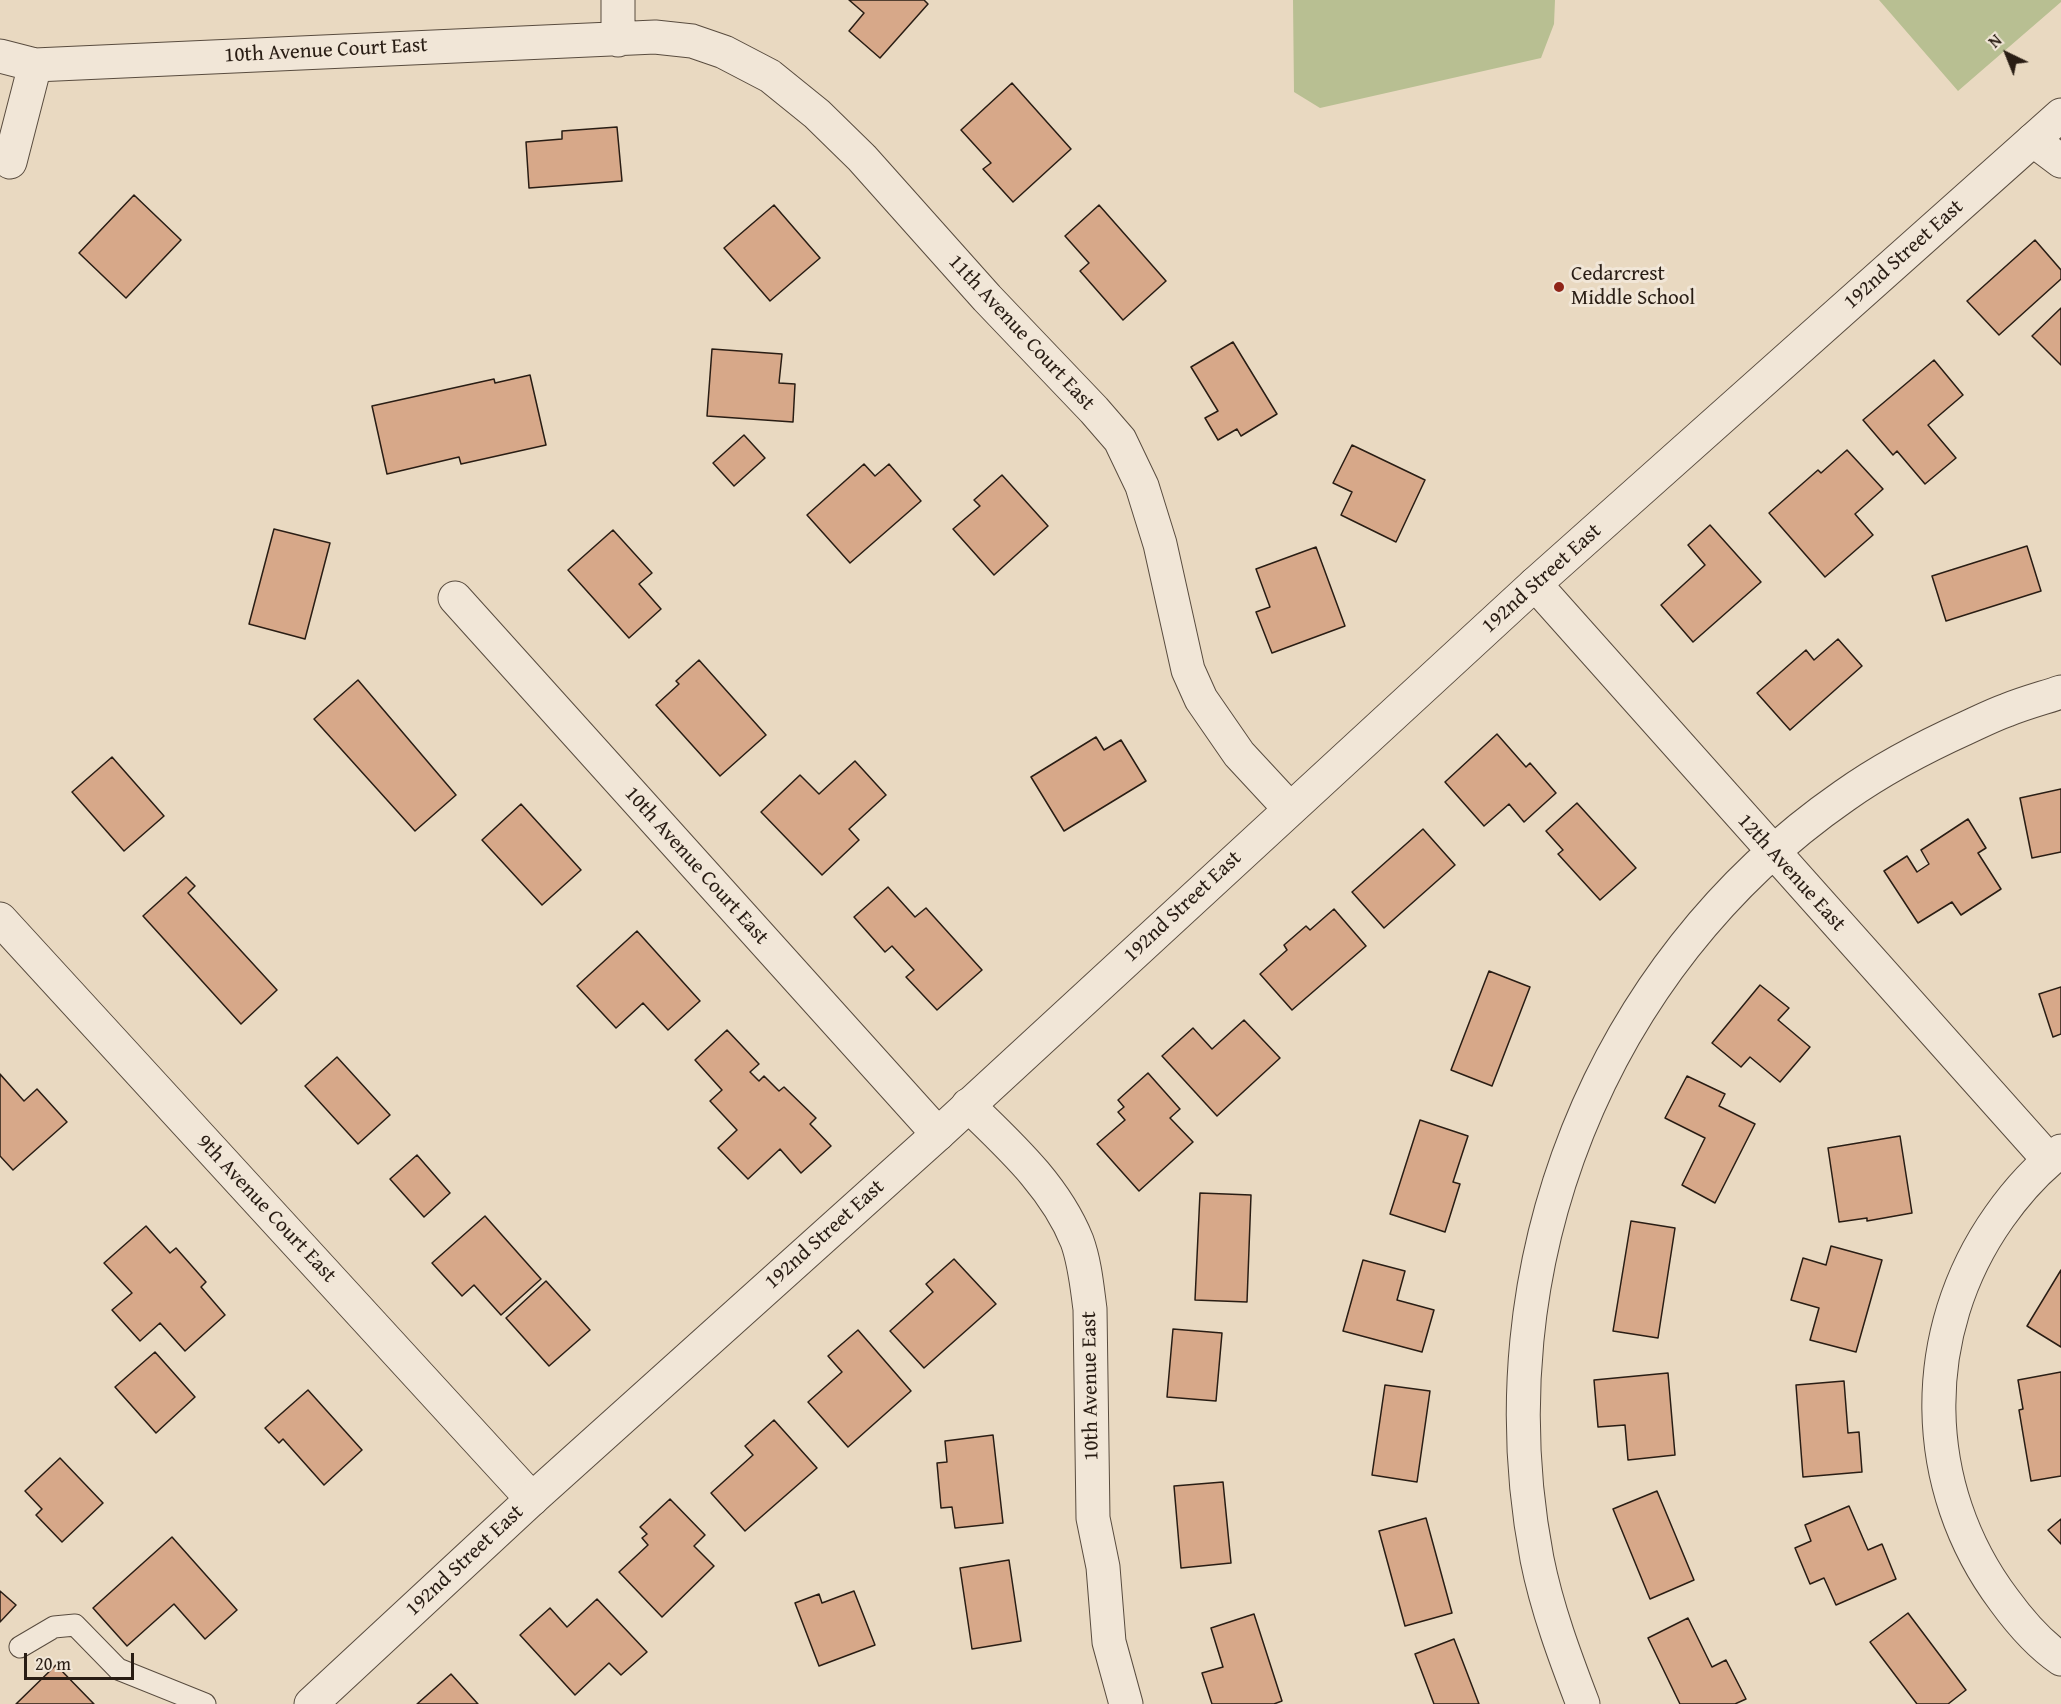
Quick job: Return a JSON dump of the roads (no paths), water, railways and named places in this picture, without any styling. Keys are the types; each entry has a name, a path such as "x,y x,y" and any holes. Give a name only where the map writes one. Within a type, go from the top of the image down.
{"street":[{"path":"618,0 618,40"},
{"name":"11th Avenue Court East","path":"618,40 656,37 692,41 724,52 770,76 817,114 862,159 987,298 1094,410 1120,440 1142,486 1160,544 1188,670 1201,699 1239,754 1290,808"},
{"name":"10th Avenue Court East","path":"0,56 35,64 574,40 618,40"},
{"path":"10,162 35,64"},
{"name":"192nd Street East","path":"310,1704 532,1499 938,1134 1535,584 2061,115"},
{"path":"2033,140 2061,161"},
{"name":"12th Avenue East","path":"1535,584 1772,852 2055,1156"},
{"name":"10th Avenue Court East","path":"455,598 938,1134"},
{"path":"1583,1704 1560,1643 1538,1560 1525,1474 1523,1388 1530,1301 1548,1217 1575,1134 1612,1056 1658,982 1711,914 1772,852 1844,796 1921,749 2004,711 2061,692"},
{"name":"9th Avenue Court East","path":"0,919 532,1499"},
{"name":"10th Avenue East","path":"968,1105 1039,1179 1062,1210 1077,1243 1086,1279 1090,1309 1093,1518 1103,1567 1109,1642 1126,1704"},
{"path":"2055,1156 2013,1197 1984,1238 1961,1284 1946,1333 1939,1384 1940,1435 1948,1485 1964,1533 1988,1579 2018,1619 2061,1659"}],"lane":[{"path":"20,1647 54,1627 75,1625 118,1669 205,1704"}],"place":[{"name":"Cedarcrest Middle School","path":"1559,287"}]}
